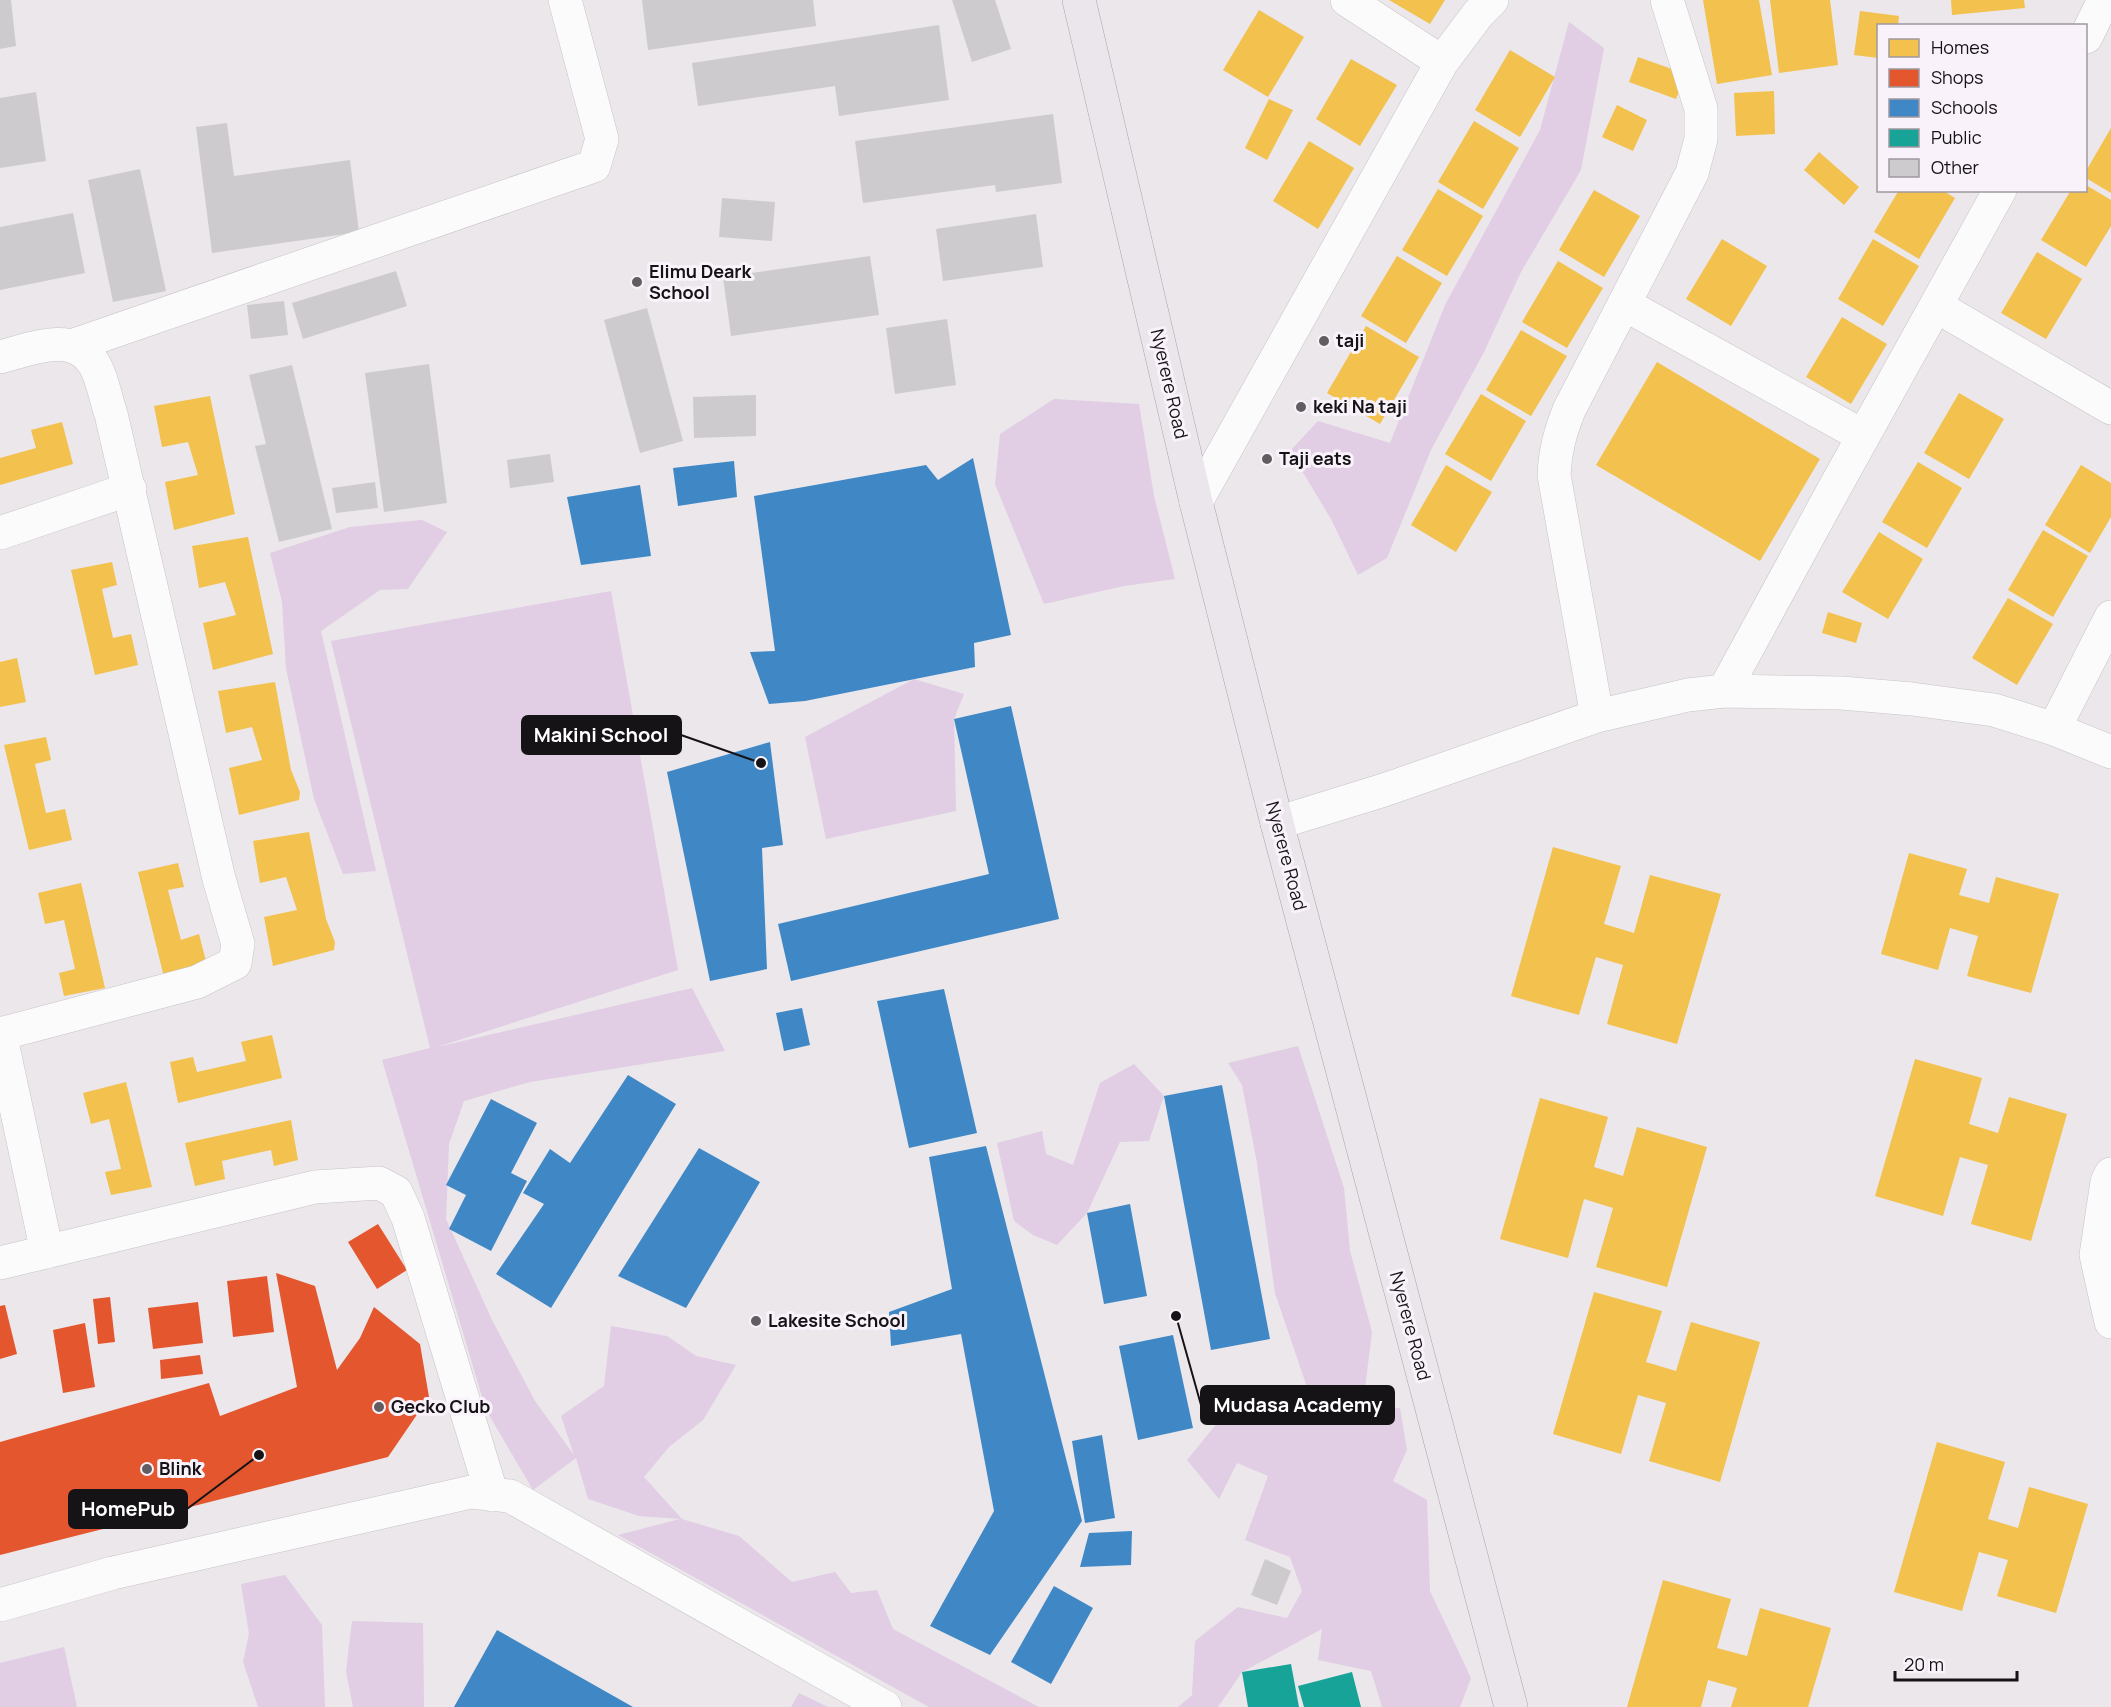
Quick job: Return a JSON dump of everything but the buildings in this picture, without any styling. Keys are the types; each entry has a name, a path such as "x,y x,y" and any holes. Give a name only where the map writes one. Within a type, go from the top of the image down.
{"main road":[{"name":"Nyerere Road","path":"1079,0 1196,502 1277,823 1511,1707"}],"street":[{"path":"0,357 54,345 74,345 594,166 602,139 565,0"},
{"path":"1347,0 1442,62"},
{"path":"1196,502 1442,62 1492,0"},
{"path":"1598,716 1554,476 1555,454 1558,437 1569,410 1692,173 1701,139 1701,109 1666,0"},
{"path":"2087,33 2104,0"},
{"path":"1724,691 1999,192"},
{"path":"1624,304 1863,436"},
{"path":"1936,306 2111,408"},
{"path":"47,1252 0,1034 197,982 235,963 238,944 217,868 111,414 93,361 74,345"},
{"path":"0,533 130,489"},
{"path":"2054,729 2111,617"},
{"path":"1277,823 1384,790 1598,716 1688,695 1724,691 1841,693 1912,699 1994,710 2054,729 2111,752"},
{"path":"2111,1174 2107,1182 2096,1255 2111,1322"},
{"path":"0,1263 315,1187 380,1183 396,1192 408,1218 492,1495"},
{"path":"0,1605 112,1573 471,1492 510,1496 885,1707"}],"shaded area":[{"path":"1569,22 1604,48 1581,170 1521,272 1484,352 1431,450 1387,558 1358,575 1331,519 1290,451 1318,421 1390,443 1445,305 1540,130"},
{"path":"1054,399 1139,404 1154,496 1175,579 1124,586 1044,604 995,484 1000,434"},
{"path":"422,520 447,532 408,589 380,590 321,631 376,871 343,874 314,799 286,668 282,602 270,553 350,527"},
{"path":"611,591 678,970 437,1047 692,988 725,1051 530,1082 464,1101 449,1144 446,1219 492,1320 535,1401 574,1455 561,1416 604,1386 611,1326 667,1336 696,1356 736,1365 703,1420 669,1447 644,1477 682,1519 739,1536 792,1582 835,1572 851,1593 877,1590 893,1629 1039,1707 929,1707 618,1535 680,1519 639,1516 588,1499 576,1458 533,1490 486,1410 382,1060 430,1048 331,641"},
{"path":"914,679 964,694 954,719 956,811 826,839 805,737"},
{"path":"1298,1046 1344,1188 1350,1251 1372,1332 1365,1388 1309,1393 1275,1293 1257,1163 1242,1085 1228,1063"},
{"path":"1134,1064 1164,1096 1149,1141 1120,1142 1087,1213 1057,1245 1033,1235 1014,1221 997,1143 1042,1131 1046,1154 1073,1165 1100,1083"},
{"path":"1271,1401 1339,1412 1400,1408 1407,1450 1393,1481 1427,1500 1430,1591 1471,1678 1460,1707 1382,1707 1371,1671 1318,1660 1322,1629 1242,1672 1218,1707 1178,1707 1192,1695 1195,1641 1238,1607 1287,1618 1302,1591 1290,1557 1245,1540 1268,1476 1237,1463 1219,1499 1187,1460 1232,1405"},
{"path":"285,1575 322,1625 325,1707 258,1707 243,1662 249,1634 241,1584"},
{"path":"352,1621 423,1623 424,1707 353,1707 346,1671"},
{"path":"64,1647 77,1707 0,1707 0,1663"},
{"path":"799,1693 828,1707 791,1707"}],"place":[{"name":"Elimu Deark School","path":"637,282"},
{"name":"taji","path":"1324,341"},
{"name":"keki Na taji","path":"1301,407"},
{"name":"Taji eats","path":"1267,459"},
{"name":"Makini School","path":"761,763"},
{"name":"Mudasa Academy","path":"1176,1316"},
{"name":"Lakesite School","path":"756,1321"},
{"name":"Gecko Club","path":"379,1407"},
{"name":"HomePub","path":"259,1455"},
{"name":"Blink","path":"147,1469"}]}
